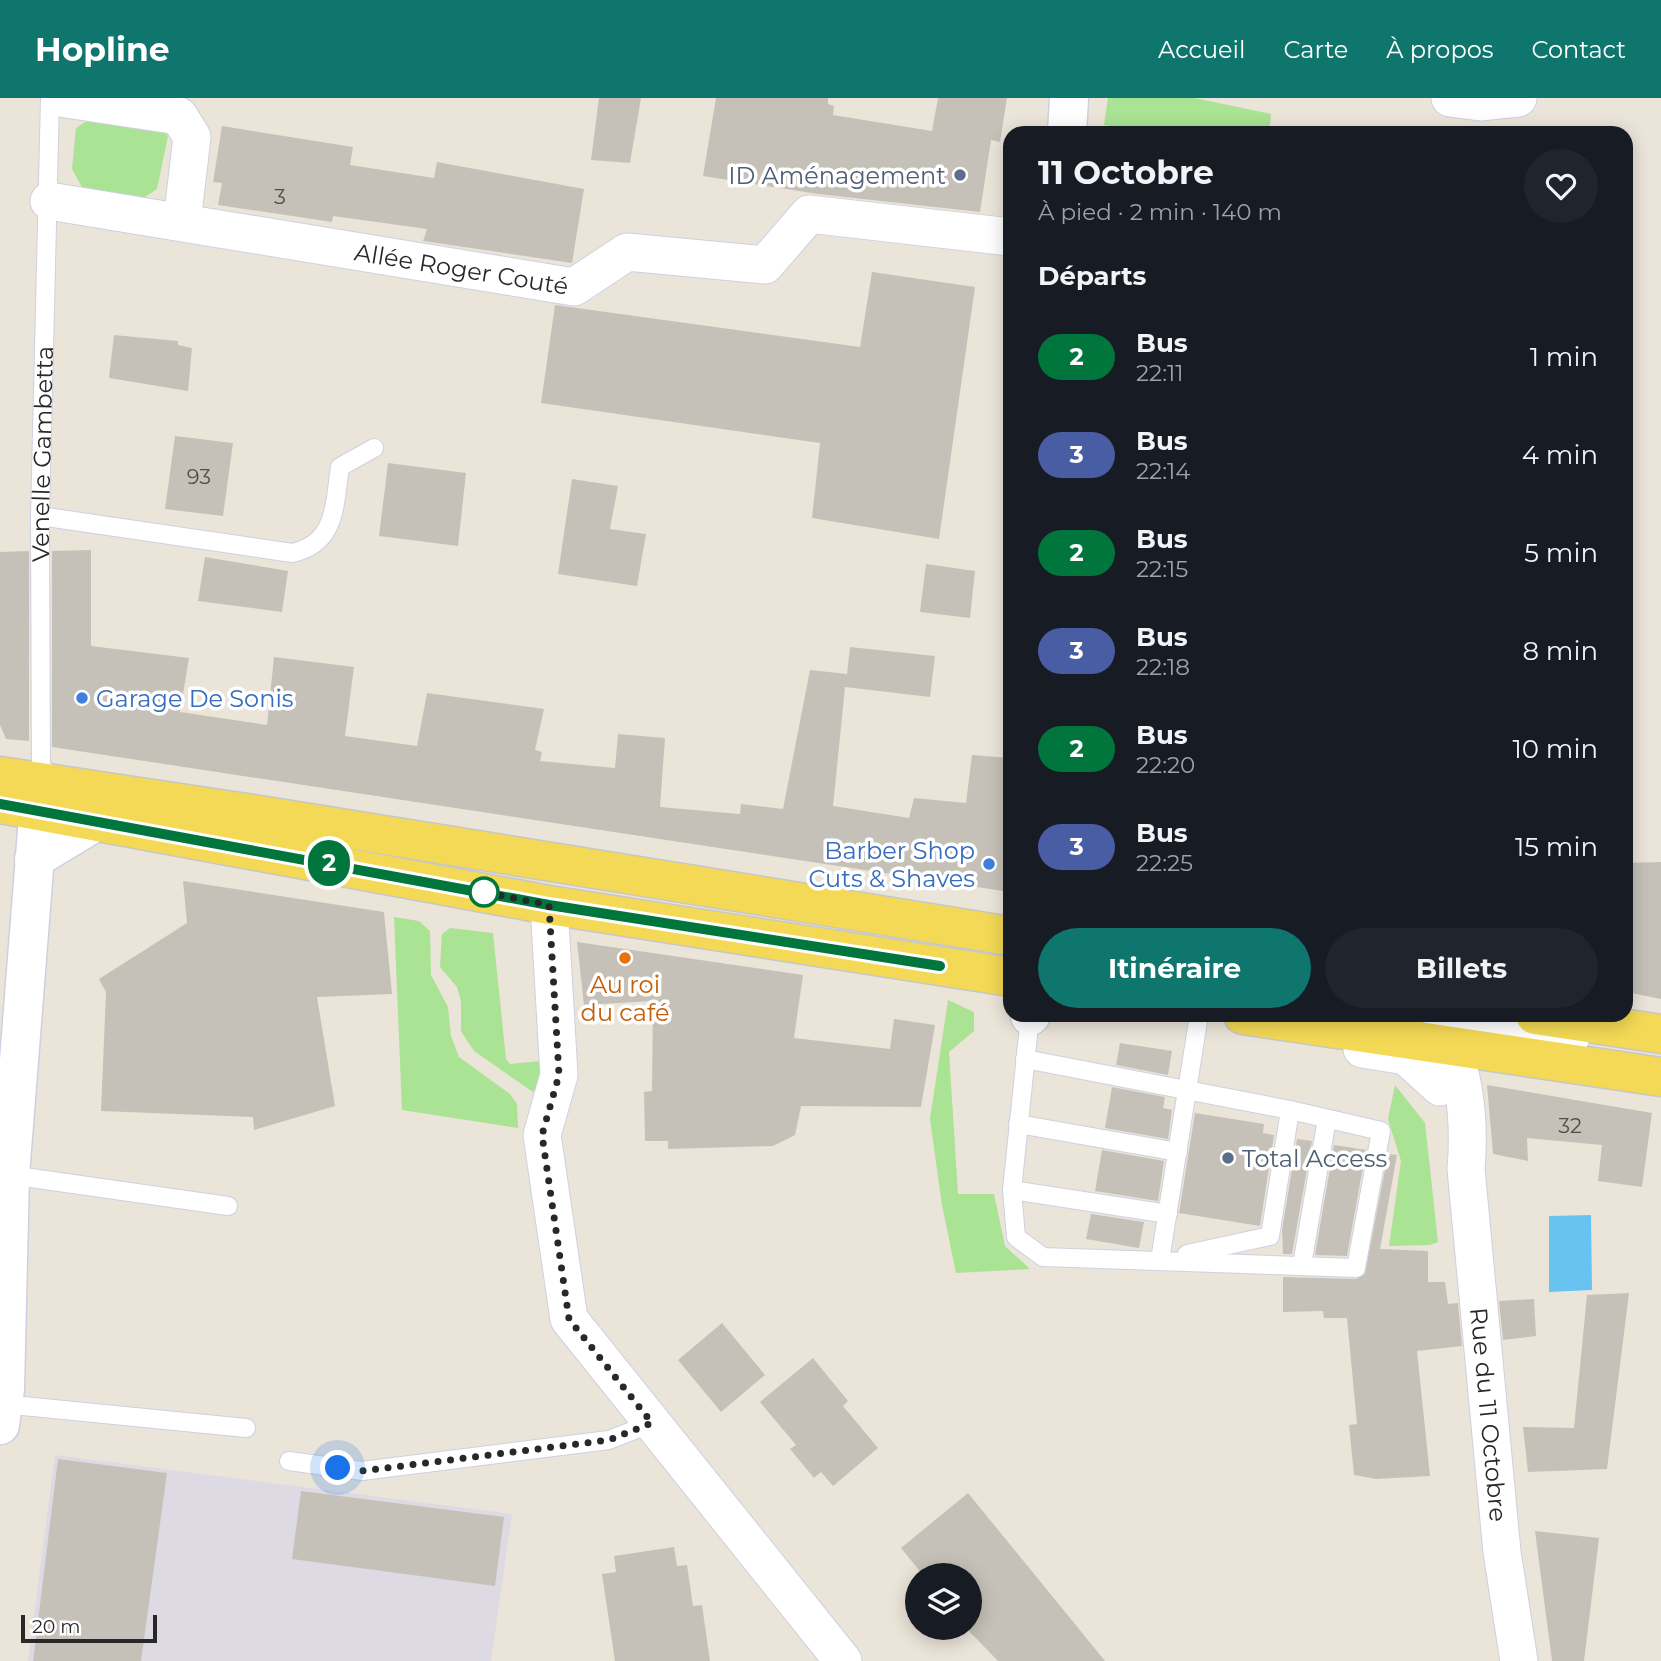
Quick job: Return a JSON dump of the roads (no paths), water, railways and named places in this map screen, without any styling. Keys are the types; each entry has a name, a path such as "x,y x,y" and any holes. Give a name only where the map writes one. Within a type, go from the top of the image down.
{"main road":[{"path":"0,776 97,821 549,905 940,966 1003,991"},
{"path":"0,804 41,796 1003,935"},
{"path":"1286,1022 1463,1073 1527,1056 1661,1077"},
{"path":"1581,1022 1661,1034"}],"street":[{"path":"60,98 178,116 192,137 183,222"},
{"path":"1067,126 1069,98"},
{"path":"1450,98 1480,102 1518,98"},
{"name":"Allée Roger Couté","path":"48,201 574,287 627,252 765,265 808,214 1003,236"},
{"path":"1,1414 10,1175 41,796"},
{"path":"34,859 97,821"},
{"path":"843,1661 569,1319 542,1135 559,1075 549,905 625,900 1003,993"},
{"name":"Rue du 11 Octobre","path":"1445,1022 1463,1073 1468,1137 1466,1169 1502,1552 1519,1661"},
{"path":"1474,1022 1661,1052"},
{"path":"1298,1024 1319,1042 1406,1056 1463,1073"}],"lane":[{"name":"Venelle Gambetta","path":"41,796 40,516 50,98"},
{"path":"40,516 300,551 318,542 330,527 340,467 374,448"},
{"path":"1020,1022 1025,1059 1012,1190 1016,1237 1043,1257 1356,1268 1381,1131 1290,1110 1025,1059"},
{"path":"1160,1260 1198,1022"},
{"path":"1160,1260 1270,1236 1290,1110"},
{"path":"1302,1265 1326,1119"},
{"path":"1018,1124 1178,1152"},
{"path":"10,1175 228,1206"},
{"path":"1012,1190 1168,1214"},
{"path":"1,1414 247,1428"},
{"path":"289,1461 362,1471 609,1440 652,1423"}],"water":[{"path":"1591,1215 1592,1290 1549,1292 1549,1216"}],"place":[{"name":"ID Aménagement","path":"960,175"},
{"name":"Garage De Sonis","path":"82,698"},
{"name":"Barber Shop Cuts & Shaves","path":"989,864"},
{"name":"Au roi du café","path":"625,958"},
{"name":"Total Access","path":"1228,1158"}]}
